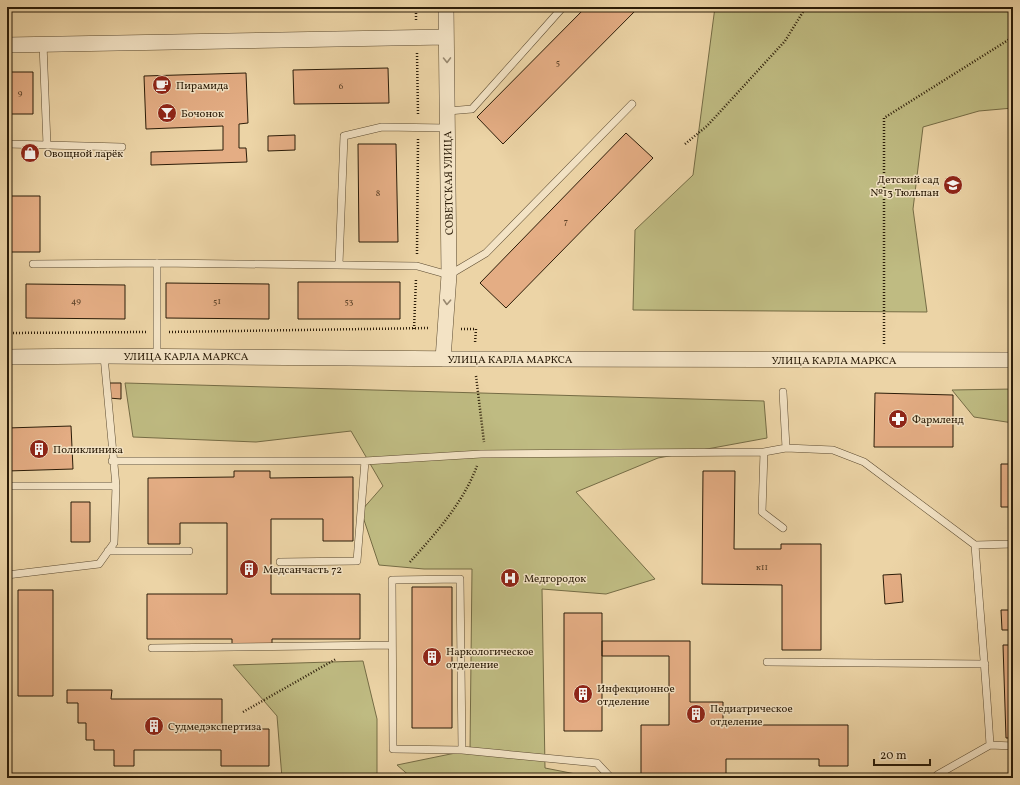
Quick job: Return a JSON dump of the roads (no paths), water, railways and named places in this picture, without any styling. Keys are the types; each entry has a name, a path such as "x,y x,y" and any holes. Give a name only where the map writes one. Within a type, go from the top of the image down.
{"street":[{"name":"СОВЕТСКАЯ УЛИЦА","path":"443,359 449,275 446,7"},
{"path":"7,45 446,37"},
{"name":"УЛИЦА КАРЛА МАРКСА","path":"7,358 157,356 443,359 1013,360"}],"lane":[{"path":"448,111 472,109 563,7"},
{"path":"43,44 47,145"},
{"path":"33,264 157,263 417,266 449,275 486,253 632,104"},
{"path":"339,264 344,136 382,127 447,128"},
{"path":"7,144 122,147"},
{"path":"157,263 157,356"},
{"path":"7,575 99,564 114,543 116,486 112,460 104,356"},
{"path":"783,392 786,448"},
{"path":"112,460 365,461 481,454 764,452 786,448 833,450 864,462 975,545 1013,544"},
{"path":"764,452 762,512 783,528"},
{"path":"280,562 357,561 365,461"},
{"path":"7,486 116,486"},
{"path":"975,545 990,745"},
{"path":"108,551 189,551"},
{"path":"462,750 460,580 392,580 393,749 462,750 597,763 611,778"},
{"path":"152,648 392,645"},
{"path":"767,662 985,664"},
{"path":"937,778 937,775 990,745 1013,746"}],"place":[{"name":"Пирамида","path":"162,85"},
{"name":"Бочoнок","path":"167,113"},
{"name":"Овощной ларёк","path":"30,153"},
{"name":"Детский сад №13 Тюльпан","path":"953,185"},
{"name":"Фармленд","path":"898,419"},
{"name":"Поликлиника","path":"39,449"},
{"name":"Медсанчасть 72","path":"249,569"},
{"name":"Медгородок","path":"510,578"},
{"name":"Наркологическое отделение","path":"432,657"},
{"name":"Инфекционное отделение","path":"583,694"},
{"name":"Педиатрическое отделение","path":"696,714"},
{"name":"Судмедэкспертиза","path":"154,726"}]}
